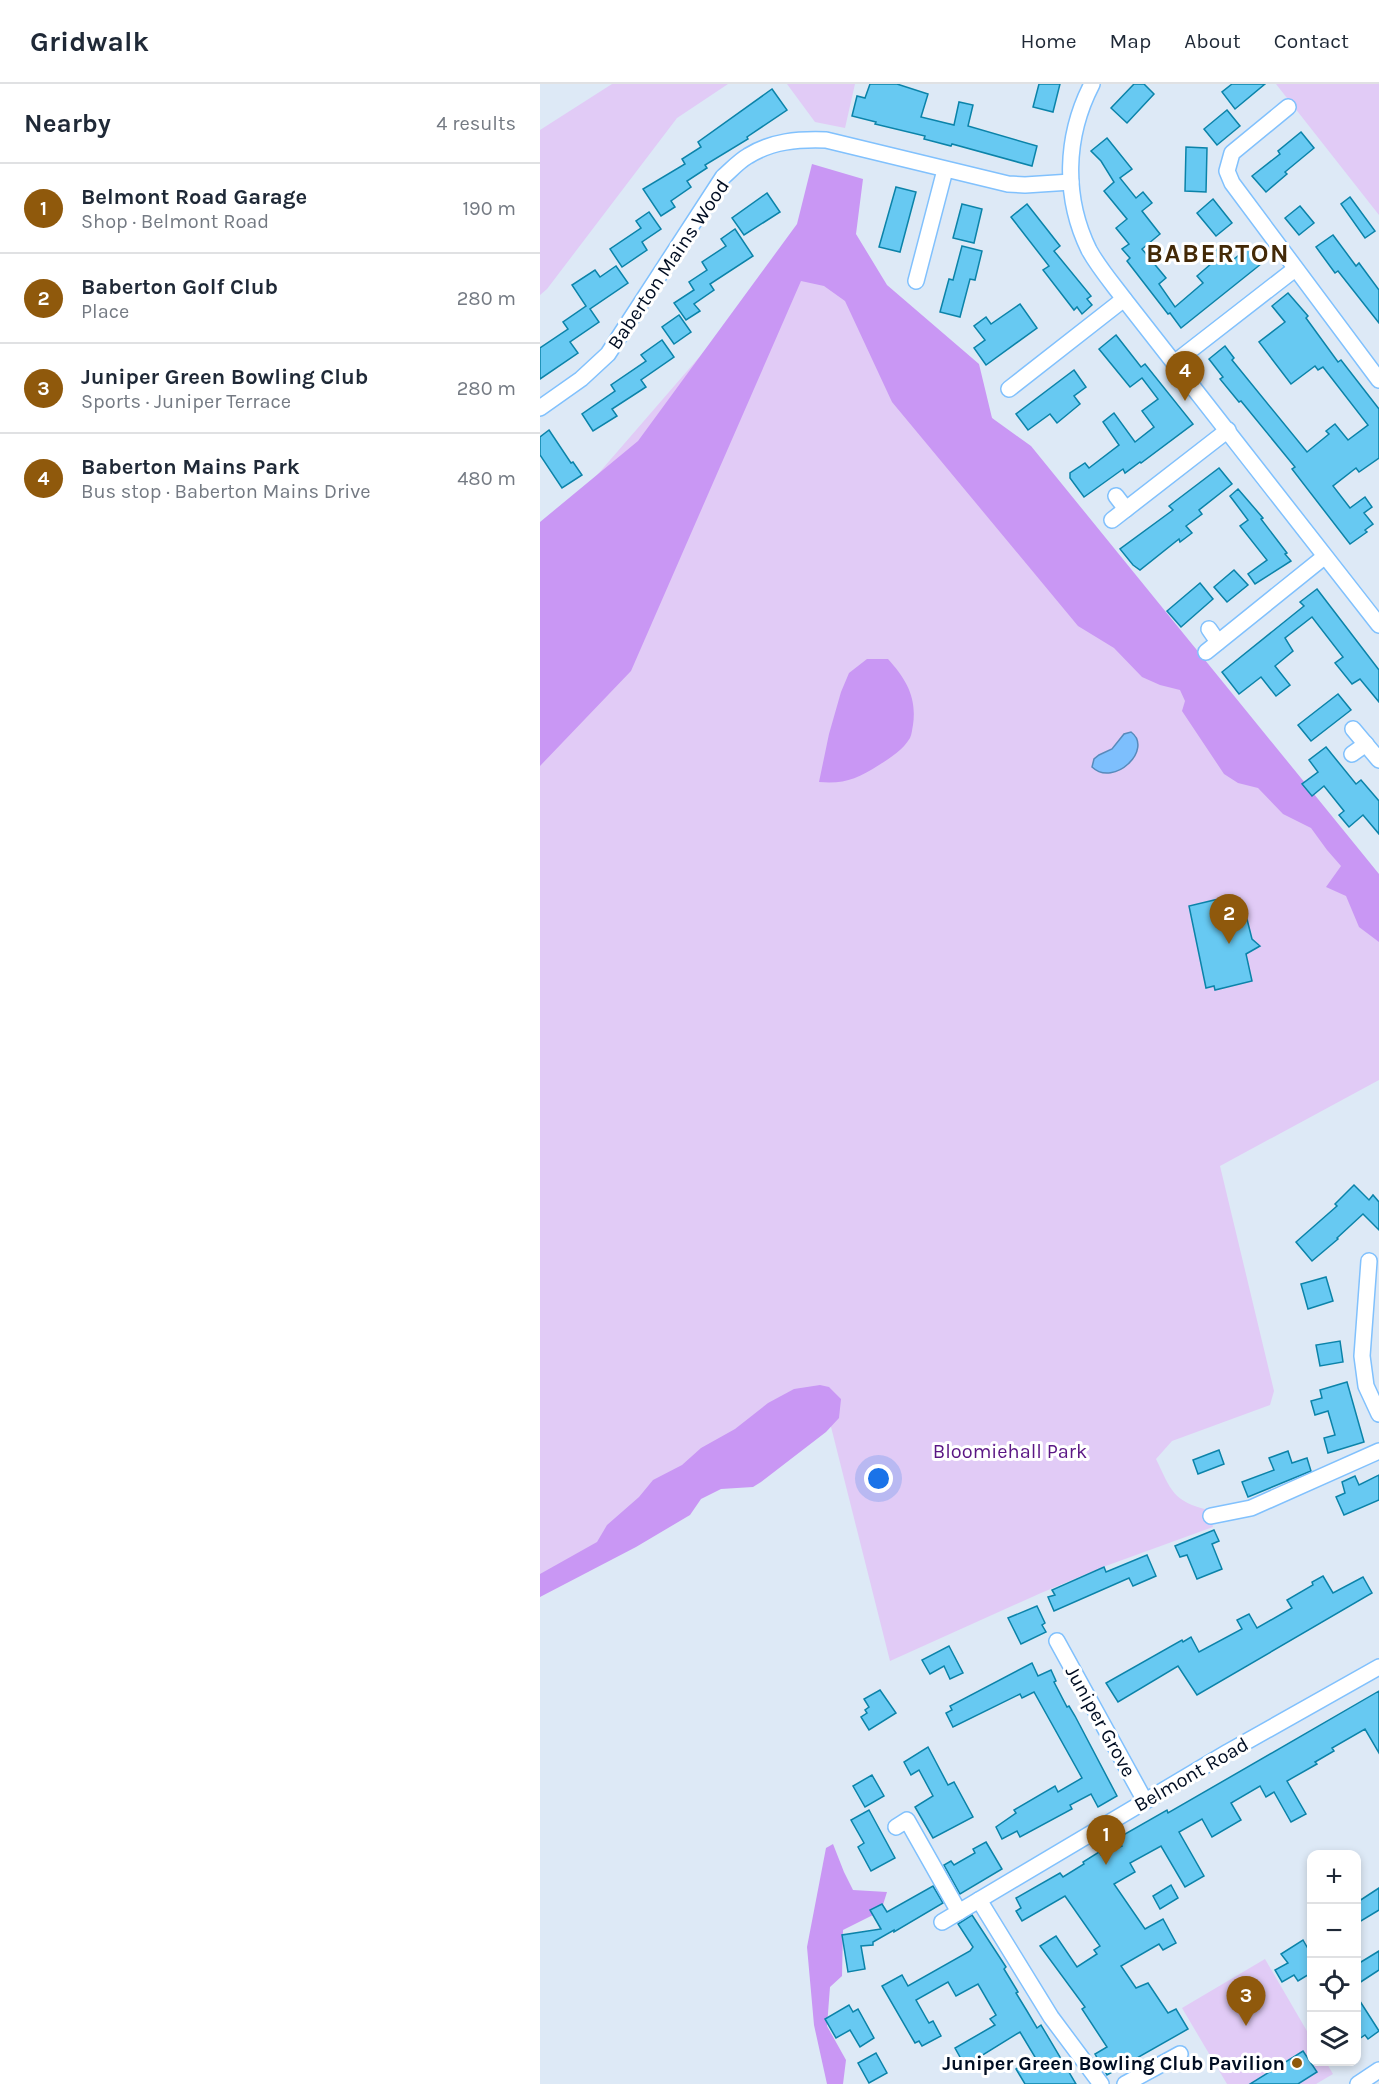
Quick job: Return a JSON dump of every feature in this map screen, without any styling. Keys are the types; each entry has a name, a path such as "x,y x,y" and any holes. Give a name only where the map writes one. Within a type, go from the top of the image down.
{"street":[{"path":"1092,84 1083,103 1075,132 1071,162 1071,182 1076,216 1082,234 1099,266 1124,299 1379,625"},
{"path":"1288,107 1232,153 1227,171 1232,183 1379,380"},
{"name":"Baberton Mains Wood","path":"540,408 581,379 608,354 723,177 747,156 775,144 804,139 825,140 1008,184 1071,182"},
{"path":"916,281 945,170"},
{"path":"1174,363 1295,268"},
{"path":"1013,380 1124,299"},
{"path":"1112,520 1228,430"},
{"path":"1116,496 1126,509"},
{"path":"1206,652 1214,635 1324,556"},
{"path":"1353,729 1379,760"},
{"path":"1352,754 1366,744"},
{"path":"1369,1261 1362,1356 1366,1386 1379,1414"},
{"path":"1211,1516 1251,1508 1379,1451"},
{"name":"Juniper Grove","path":"1057,1641 1145,1801"},
{"name":"Belmont Road","path":"942,1922 1379,1666"},
{"path":"897,1827 907,1820 959,1911"},
{"path":"980,1900 1052,2017 1101,2084"},
{"path":"1125,2084 1179,2054"},
{"path":"1358,2084 1379,2070"}],"green space":[{"path":"612,84 728,84 677,118 547,289 540,295 540,130"},
{"path":"787,84 855,84 845,128 815,122"},
{"path":"1276,84 1379,84 1379,215"},
{"name":"Bloomiehall Park","path":"824,213 1379,888 1379,1080 1220,1166 1274,1391 1270,1405 1172,1441 1156,1459 1170,1487 1180,1499 1209,1510 1213,1527 1103,1567 890,1661 823,1395 540,1591 540,541"},
{"path":"1265,1959 1307,2031 1307,2066 1328,2066 1333,2074 1316,2084 1227,2084 1182,2008"}],"shaded area":[{"path":"812,164 863,179 856,234 887,285 979,364 992,418 1031,446 1379,874 1379,942 1359,927 1346,896 1326,887 1341,866 1311,828 1283,814 1258,788 1238,783 1224,774 1182,711 1185,701 1180,690 1142,677 1114,648 1078,626 892,402 845,301 824,286 801,281 631,671 540,766 540,522 638,441 797,224"},
{"path":"867,659 888,659 905,681 912,697 914,715 911,736 896,753 864,774 850,780 819,782 841,692 849,673"},
{"path":"820,1385 829,1387 841,1399 839,1418 826,1432 761,1482 753,1487 721,1489 701,1499 690,1515 636,1547 540,1597 540,1574 597,1542 607,1525 639,1497 653,1480 682,1465 701,1448 735,1429 768,1403 794,1389"},
{"path":"833,1844 853,1890 887,1892 881,1911 843,1930 842,1976 830,1987 827,2026 846,2060 843,2084 827,2084 814,2025 807,1947 826,1848"}],"water":[{"path":"1131,732 1137,739 1138,748 1128,764 1111,773 1101,772 1092,767 1094,759 1112,749 1124,734"}],"building":[{"path":"870,84 897,84 928,94 921,117 954,125 959,102 973,105 968,126 1037,146 1032,166 952,144 951,146 924,139 925,136 852,116 857,96 865,98"},
{"path":"1039,84 1060,84 1053,112 1033,107"},
{"path":"1134,84 1144,84 1154,94 1127,123 1111,108"},
{"path":"1232,84 1265,84 1235,109 1222,92"},
{"path":"772,89 787,110 747,137 748,139 705,165 707,168 687,181 691,187 671,201 675,207 661,216 643,189 685,164 682,159 701,147 698,142"},
{"path":"1227,110 1240,126 1217,145 1204,129"},
{"path":"1301,132 1314,148 1285,172 1287,174 1266,192 1252,176 1280,154 1278,151"},
{"path":"1107,138 1132,169 1120,178 1136,198 1143,192 1152,203 1142,211 1160,234 1142,249 1166,278 1159,284 1175,307 1203,283 1197,276 1212,263 1206,256 1216,248 1229,263 1248,248 1261,264 1181,328 1127,261 1130,258 1122,249 1129,244 1116,228 1127,219 1104,191 1114,182 1101,161 1091,151"},
{"path":"1186,147 1207,148 1206,192 1185,191"},
{"path":"896,187 916,192 900,252 879,247"},
{"path":"767,193 780,212 744,235 732,218"},
{"path":"1350,197 1375,231 1365,238 1341,204"},
{"path":"1213,199 1232,223 1216,236 1197,213"},
{"path":"962,204 982,209 974,243 953,238"},
{"path":"1027,204 1060,246 1054,251 1091,296 1087,299 1092,305 1082,314 1077,307 1074,310 1043,270 1049,266 1011,217"},
{"path":"1300,206 1314,223 1299,235 1285,218"},
{"path":"649,212 661,229 642,242 647,250 622,267 610,249 641,228 636,221"},
{"path":"735,229 753,256 710,284 714,290 694,304 700,311 686,320 674,303 694,290 689,282 707,270 702,262 726,246 721,239"},
{"path":"1333,235 1356,266 1359,263 1379,290 1379,323 1338,271 1335,273 1316,247"},
{"path":"962,246 982,251 975,280 970,279 960,317 940,312 949,279 953,280"},
{"path":"616,266 628,283 590,309 599,322 570,342 578,353 540,379 540,348 568,329 563,322 586,306 572,285 595,270 600,277"},
{"path":"1288,293 1308,316 1306,318 1338,362 1341,360 1379,409 1379,458 1359,472 1356,468 1333,486 1350,508 1365,497 1372,507 1364,513 1373,524 1365,530 1367,532 1350,544 1292,469 1295,467 1220,379 1223,377 1209,359 1225,346 1234,358 1232,360 1307,452 1329,434 1326,431 1335,424 1348,440 1368,425 1323,367 1318,370 1315,366 1291,384 1259,342 1285,322 1272,306"},
{"path":"1020,304 1037,328 986,365 974,348 985,340 974,326 986,317 991,324"},
{"path":"679,315 691,332 674,344 662,327"},
{"path":"1116,335 1141,367 1145,364 1193,424 1141,463 1125,473 1123,469 1084,497 1070,478 1070,473 1085,463 1089,468 1119,445 1103,422 1114,413 1135,442 1154,427 1142,411 1158,399 1142,378 1130,387 1099,349"},
{"path":"662,340 674,357 641,380 646,387 612,409 617,416 593,431 582,414 615,391 611,385 646,361 641,355"},
{"path":"1074,370 1086,387 1074,396 1080,404 1057,423 1050,414 1028,430 1016,414"},
{"path":"549,430 582,475 562,488 540,455 540,437"},
{"path":"1219,468 1232,484 1199,510 1202,514 1186,526 1192,533 1180,542 1179,539 1140,570 1133,565 1120,549 1173,510 1169,506"},
{"path":"1238,489 1263,518 1261,519 1291,561 1255,584 1248,574 1267,560 1240,526 1248,520 1230,496"},
{"path":"1234,570 1248,585 1227,602 1214,587"},
{"path":"1200,583 1213,599 1181,627 1167,611"},
{"path":"1317,589 1379,670 1379,702 1360,679 1352,684 1335,663 1343,657 1312,617 1285,638 1293,651 1275,666 1290,685 1276,696 1261,677 1239,694 1222,672 1304,606 1300,602"},
{"path":"1338,694 1351,710 1311,741 1298,725"},
{"path":"1326,747 1356,784 1361,780 1379,801 1379,834 1363,815 1349,827 1339,815 1344,811 1324,786 1312,796 1302,784 1318,772 1309,760"},
{"path":"1227,897 1230,906 1236,905 1239,916 1246,915 1252,939 1260,946 1246,954 1252,981 1215,990 1214,986 1206,988 1189,906"},
{"path":"1354,1185 1369,1200 1373,1195 1379,1202 1379,1230 1363,1214 1312,1261 1296,1242 1337,1206 1335,1204"},
{"path":"1326,1277 1333,1301 1308,1309 1301,1284"},
{"path":"1340,1341 1343,1362 1320,1366 1316,1345"},
{"path":"1347,1382 1364,1442 1328,1453 1324,1438 1335,1435 1328,1411 1315,1415 1311,1401 1322,1398 1320,1390"},
{"path":"1219,1450 1224,1464 1198,1474 1193,1460"},
{"path":"1288,1451 1292,1463 1307,1458 1311,1471 1248,1497 1242,1482 1274,1470 1269,1458"},
{"path":"1379,1475 1379,1500 1344,1515 1336,1497 1345,1493 1342,1482 1355,1476 1359,1485"},
{"path":"1214,1530 1219,1541 1212,1544 1222,1569 1197,1579 1187,1555 1180,1557 1175,1546"},
{"path":"1147,1555 1156,1576 1133,1586 1129,1578 1054,1611 1048,1597 1055,1595 1052,1590 1104,1567 1106,1572"},
{"path":"1323,1576 1333,1593 1363,1577 1372,1593 1197,1695 1178,1666 1118,1702 1106,1683 1191,1637 1199,1652 1242,1629 1237,1620 1249,1614 1257,1628 1292,1608 1287,1600 1313,1585 1312,1582"},
{"path":"1037,1606 1045,1623 1042,1625 1046,1632 1021,1644 1008,1618"},
{"path":"949,1646 963,1673 950,1679 944,1666 930,1674 922,1660"},
{"path":"1032,1663 1038,1676 1051,1670 1056,1681 1054,1682 1067,1707 1069,1706 1075,1716 1117,1796 1098,1807 1091,1794 1070,1805 1072,1809 1020,1837 1017,1831 1002,1839 996,1827 1016,1813 1014,1810 1055,1786 1058,1792 1082,1778 1034,1692 1022,1698 1020,1694 953,1727 946,1713 952,1710 950,1706"},
{"path":"880,1690 896,1713 869,1730 861,1717 867,1713 865,1710 869,1707 864,1699"},
{"path":"1379,1691 1379,1753 1365,1729 1332,1748 1334,1751 1315,1762 1317,1764 1287,1781 1306,1814 1291,1822 1274,1792 1266,1797 1260,1786 1231,1803 1241,1820 1212,1837 1202,1819 1179,1832 1204,1876 1185,1887 1161,1846 1130,1863 1135,1872 1114,1884 1145,1929 1163,1919 1176,1943 1163,1950 1159,1944 1121,1966 1136,1988 1148,1983 1168,2013 1176,2009 1188,2029 1107,2075 1095,2054 1107,2047 1082,2009 1085,2007 1040,1946 1056,1936 1077,1967 1097,1954 1094,1950 1100,1946 1065,1896 1022,1921 1016,1911 1021,1908 1016,1898 1060,1873 1063,1877 1099,1852 1101,1855 1122,1846 1118,1838 1167,1810 1168,1813"},
{"path":"928,1747 948,1785 954,1782 973,1817 933,1838 915,1807 933,1796 919,1770 911,1775 904,1762"},
{"path":"872,1775 884,1796 865,1807 853,1786"},
{"path":"869,1810 895,1858 871,1871 858,1847 864,1843 851,1820"},
{"path":"986,1842 1002,1869 960,1894 944,1865 951,1861 954,1865 975,1853 973,1849"},
{"path":"1171,1885 1178,1898 1160,1909 1153,1896"},
{"path":"933,1886 943,1903 873,1942 873,1945 861,1946 865,1969 848,1972 842,1935 881,1929 870,1910 882,1904 887,1912"},
{"path":"1379,1888 1379,1910 1361,1921 1361,1900"},
{"path":"972,1915 1006,1967 1004,1969 1018,1992 1016,1993 1037,2028 1041,2025 1076,2084 1025,2084 1016,2069 1035,2057 1020,2032 965,2066 955,2048 995,2025 990,2019 996,2015 978,1984 956,1996 948,1982 916,2000 929,2023 933,2021 941,2036 922,2046 919,2041 915,2043 882,1986 902,1975 908,1986 970,1951 973,1947 958,1924"},
{"path":"1303,1940 1307,1947 1307,1975 1298,1981 1294,1975 1282,1982 1275,1970 1288,1963 1281,1954"},
{"path":"1379,1951 1379,1970 1361,1982 1361,1962"},
{"path":"1361,2003 1379,2031 1368,2039 1365,2035 1361,2038"},
{"path":"849,2005 853,2012 858,2009 874,2038 860,2047 850,2030 836,2038 825,2019"},
{"name":"Juniper Green Bowling Club Pavilion","path":"1303,2051 1307,2057 1307,2066 1313,2066 1317,2072 1298,2084 1250,2084"},
{"path":"876,2053 887,2073 869,2083 858,2063"}],"place":[{"name":"Baberton Mains Park","path":"1185,401"},
{"name":"Baberton Golf Club","path":"1229,944"},
{"name":"Belmont Road Garage","path":"1106,1865"},
{"name":"Juniper Green Bowling Club","path":"1246,2026"},
{"name":"Juniper Green Bowling Club Pavilion","path":"1297,2063"}],"district":[{"name":"BABERTON","path":"1218,253"}]}
